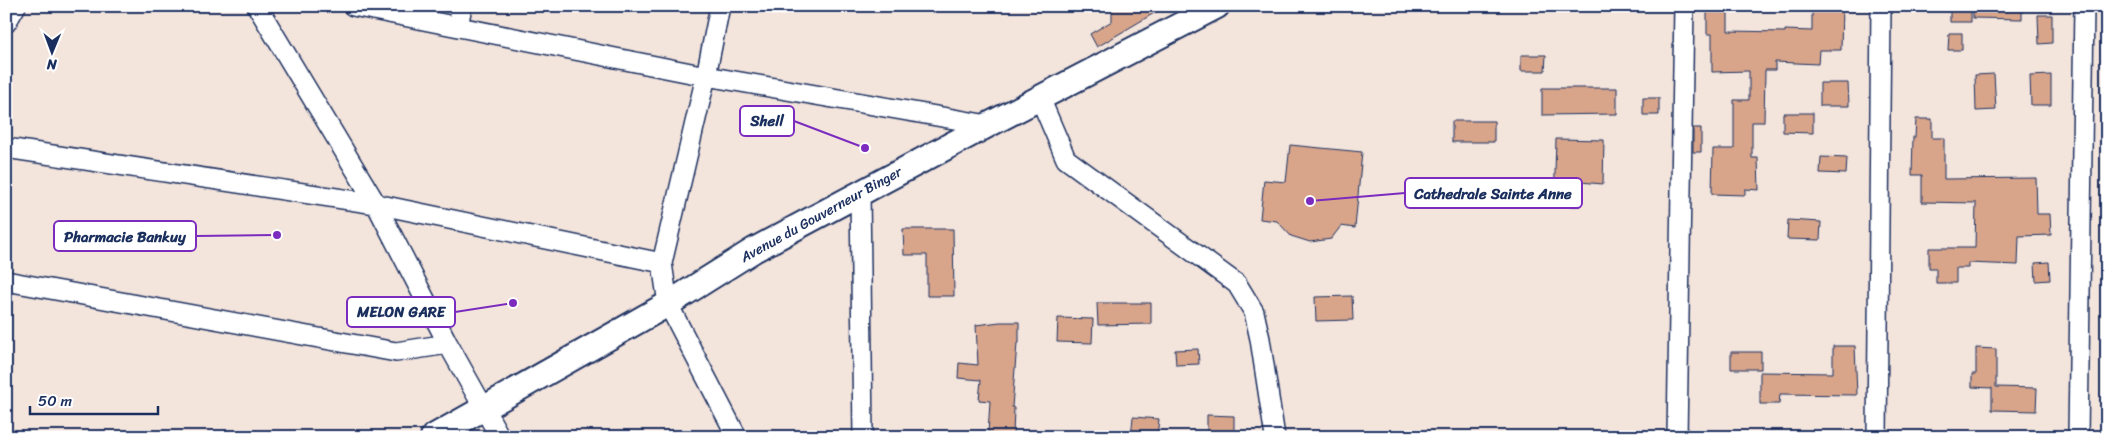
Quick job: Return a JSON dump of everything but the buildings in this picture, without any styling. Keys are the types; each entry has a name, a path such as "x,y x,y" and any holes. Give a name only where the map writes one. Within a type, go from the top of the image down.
{"main road":[{"name":"Avenue du Gouverneur Binger","path":"434,437 668,304 754,250 860,192 1217,6"}],"street":[{"path":"6,23 16,6"},
{"path":"257,6 376,204 448,344 500,437"},
{"path":"353,6 706,76 988,125"},
{"path":"458,27 462,6"},
{"path":"720,6 706,76 662,263 668,304 737,437"},
{"path":"1676,437 1684,6"},
{"path":"1877,437 1881,6"},
{"path":"2078,437 2084,6"},
{"path":"1040,98 1066,159 1237,284 1254,312 1275,437"},
{"path":"6,148 376,204 662,263"},
{"path":"860,192 863,437"},
{"path":"6,281 396,352 448,344"}],"place":[{"name":"Shell","path":"865,148"},
{"name":"Cathedrale Sainte Anne","path":"1310,201"},
{"name":"Pharmacie Bankuy","path":"277,235"},
{"name":"MELON GARE","path":"513,303"}]}
